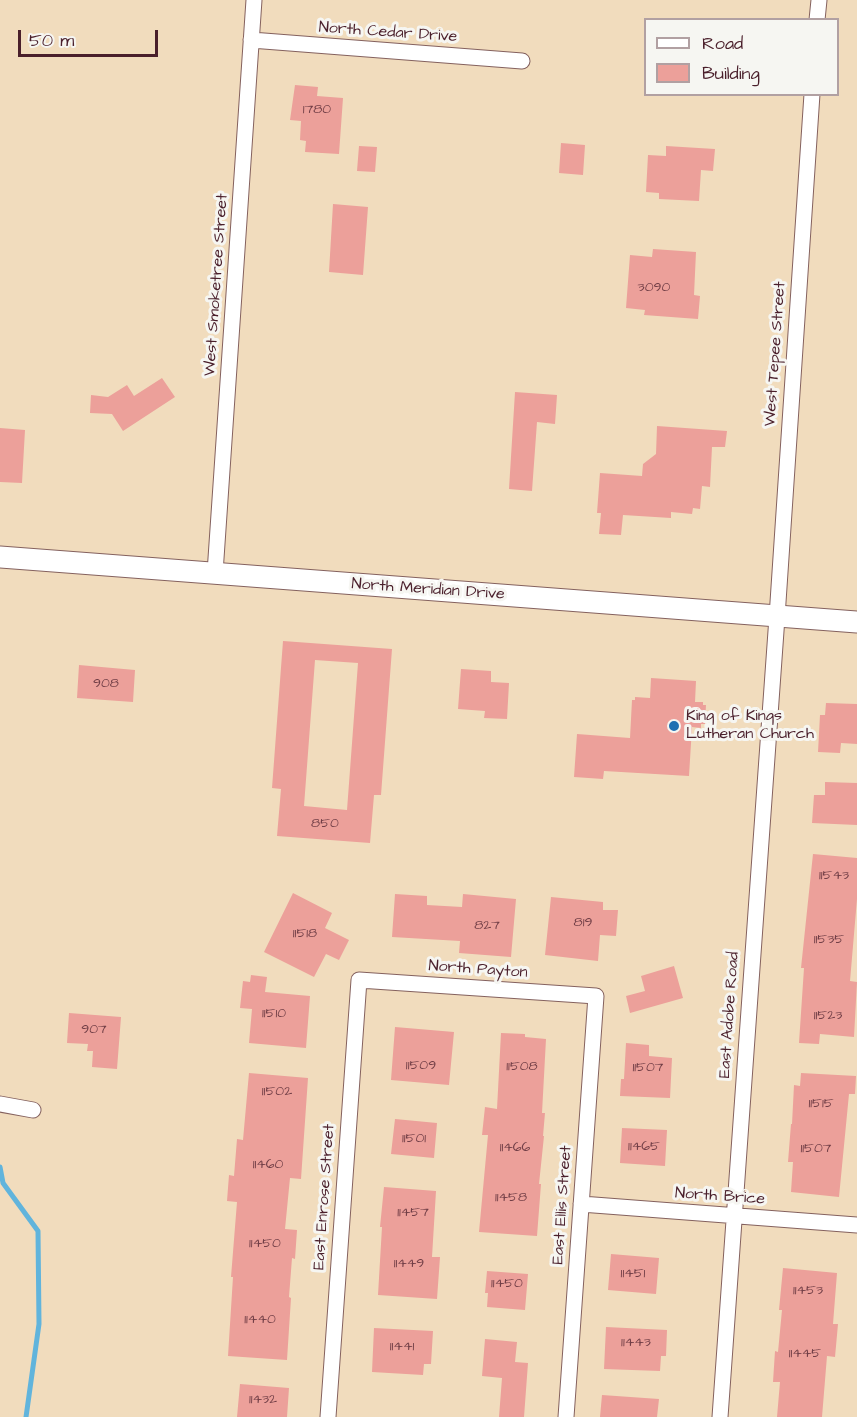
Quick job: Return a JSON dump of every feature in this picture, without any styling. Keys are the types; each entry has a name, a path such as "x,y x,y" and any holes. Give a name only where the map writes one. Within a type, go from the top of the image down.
{"street":[{"name":"West Smoketree Street","path":"215,573 254,0"},
{"path":"817,18 819,0"},
{"name":"North Cedar Drive","path":"251,40 522,61"},
{"name":"West Tepee Street","path":"777,616 812,96"},
{"name":"North Meridian Drive","path":"0,557 857,622"},
{"name":"East Adobe Road","path":"720,1417 777,616"},
{"name":"North Payton","path":"359,980 596,996"},
{"name":"East Enrose Street","path":"328,1417 359,980"},
{"name":"East Ellis Street","path":"566,1417 596,996"},
{"path":"0,1104 33,1110"},
{"name":"North Brice","path":"581,1204 857,1225"}],"building":[{"path":"295,85 318,87 317,96 343,98 339,154 305,152 306,141 300,140 301,121 290,120"},
{"path":"561,143 585,145 583,175 559,173"},
{"path":"359,146 377,147 375,172 357,171"},
{"path":"666,146 715,149 713,171 701,170 699,201 659,199 659,193 646,192 648,155 666,156"},
{"path":"333,204 368,207 363,275 329,272"},
{"path":"653,249 696,252 694,295 700,296 698,319 644,315 645,310 626,308 630,255 652,257"},
{"path":"162,378 175,397 123,431 112,414 90,413 91,395 108,397 127,385 134,396"},
{"path":"515,392 557,395 555,424 537,422 532,491 509,489"},
{"path":"657,426 727,431 725,447 712,447 710,487 702,486 700,509 693,508 692,514 671,512 671,518 623,515 621,535 599,534 601,513 597,513 600,473 642,476 643,464 656,454"},
{"path":"0,428 25,430 22,483 0,482"},
{"path":"283,641 392,649 381,795 374,795 370,843 277,836 281,789 272,788","holes":["315,660 358,663 347,810 304,806"]},
{"path":"79,665 135,670 133,702 77,698"},
{"path":"461,669 491,671 491,682 509,683 507,719 484,718 485,711 458,709"},
{"name":"King of Kings Lutheran Church","path":"651,678 696,681 695,702 703,702 703,705 706,705 705,724 701,724 701,728 692,727 689,776 604,771 603,779 574,777 577,734 630,738 632,700 635,700 635,697 650,698"},
{"path":"826,703 857,704 857,744 841,743 840,753 818,752 820,715 825,715"},
{"path":"825,782 857,783 857,825 812,823 814,795 825,795"},
{"path":"813,854 857,858 857,899 850,981 857,982 854,1037 820,1034 819,1044 799,1043 804,968 801,968"},
{"path":"293,893 332,913 325,928 349,940 339,960 326,954 314,977 264,952"},
{"path":"395,894 427,896 427,905 462,907 463,894 516,899 511,957 459,953 460,941 392,937"},
{"path":"551,897 603,902 603,910 618,910 616,936 600,935 598,961 545,955"},
{"path":"674,966 683,998 630,1013 626,996 645,991 641,976"},
{"path":"251,975 267,977 265,992 310,996 306,1048 249,1043 252,1009 240,1008 243,981 250,982"},
{"path":"69,1013 121,1017 117,1069 92,1067 93,1051 87,1051 88,1044 67,1043"},
{"path":"395,1027 454,1032 449,1085 391,1080"},
{"path":"501,1033 525,1034 525,1037 546,1039 542,1113 545,1113 544,1136 537,1236 479,1232 488,1135 482,1135 485,1107 497,1109"},
{"path":"626,1043 649,1045 649,1056 672,1058 670,1098 620,1096 621,1079 624,1079"},
{"path":"249,1073 308,1078 301,1179 290,1178 285,1229 297,1230 289,1297 291,1298 287,1360 228,1356 237,1202 227,1201 229,1175 234,1176 237,1139 243,1140"},
{"path":"801,1073 856,1076 855,1094 849,1094 839,1197 791,1192 793,1162 788,1162 794,1085 800,1086"},
{"path":"395,1119 437,1123 434,1158 391,1154"},
{"path":"622,1128 667,1130 665,1166 620,1163"},
{"path":"384,1187 436,1191 432,1257 440,1257 437,1299 378,1295"},
{"path":"611,1254 659,1258 656,1294 608,1290"},
{"path":"783,1268 837,1273 833,1324 838,1324 835,1357 827,1356 822,1417 777,1417 780,1382 773,1382 775,1351 778,1352 782,1310 779,1310"},
{"path":"487,1271 528,1274 525,1310 487,1307 488,1293 485,1293"},
{"path":"606,1327 667,1330 666,1356 661,1356 660,1371 604,1369"},
{"path":"374,1328 433,1331 431,1364 424,1364 423,1375 372,1372"},
{"path":"485,1339 517,1342 515,1362 528,1363 524,1417 499,1417 502,1378 482,1376"},
{"path":"240,1384 289,1388 287,1417 237,1417"},
{"path":"602,1395 659,1399 657,1417 600,1417"}],"waterway":[{"path":"0,1167 3,1183 38,1231 39,1324 26,1417"}],"place":[{"name":"King of Kings Lutheran Church","path":"674,726"}]}
